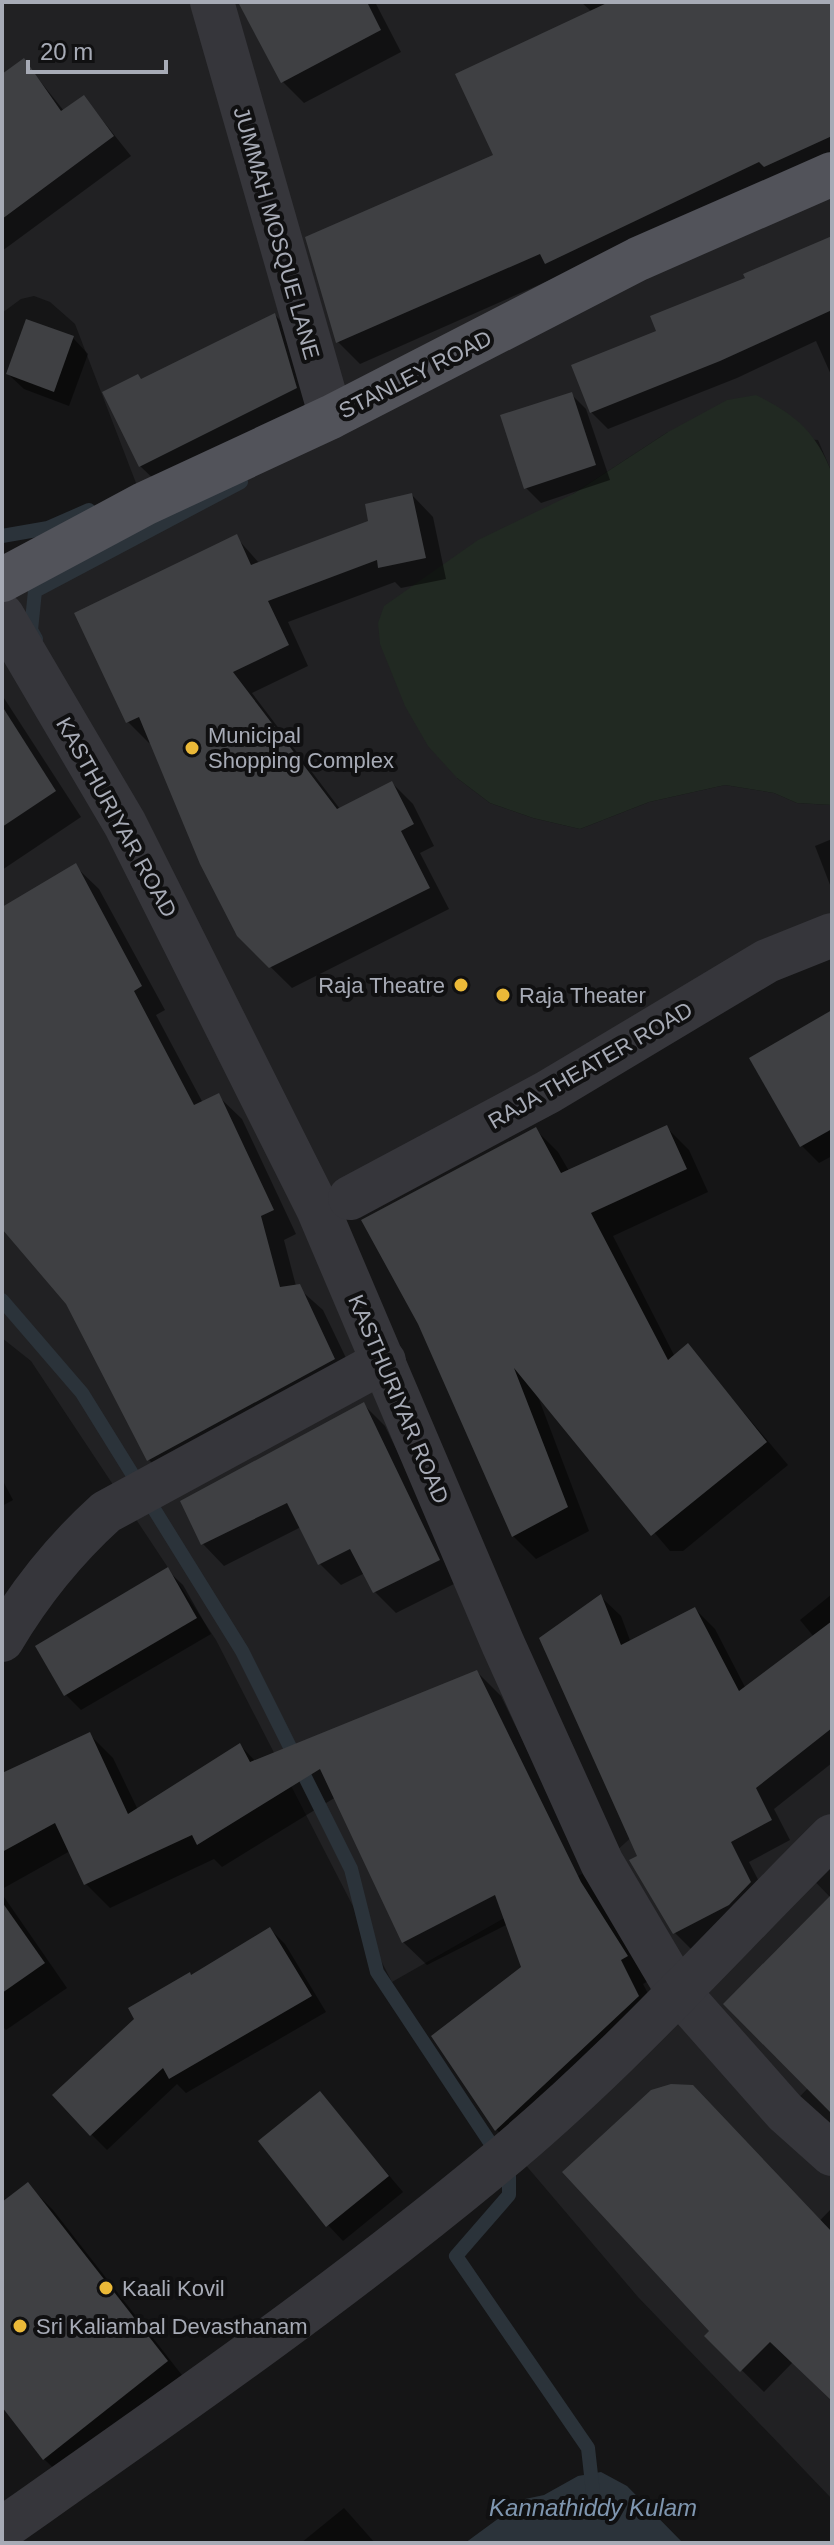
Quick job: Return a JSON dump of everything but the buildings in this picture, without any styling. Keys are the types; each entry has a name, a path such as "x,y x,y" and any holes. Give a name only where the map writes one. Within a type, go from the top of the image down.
{"main road":[{"name":"STANLEY ROAD","path":"2,580 144,504 331,417 638,259 832,174"}],"street":[{"name":"JUMMAH MOSQUE LANE","path":"212,2 331,417"},
{"name":"KASTHURIYAR ROAD","path":"2,615 125,824 318,1209 503,1644 602,1863 677,1990 785,2112 832,2154"},
{"name":"RAJA THEATER ROAD","path":"350,1198 548,1092 767,961 832,935"},
{"path":"2,1640 31,1592 69,1546 106,1512 384,1361"},
{"path":"2,2529 322,2301 491,2168 569,2099 832,1836"}],"shaded area":[{"path":"2,2 832,2 832,473 818,440 668,432 573,494 457,778 490,803 533,818 580,829 649,802 725,785 774,793 797,803 832,805 832,935 319,1209 603,1863 832,1655 832,1836 801,1867 832,1899 832,2063 785,2112 832,2154 832,2499 638,2297 512,2149 677,1990 601,1863 392,1982 216,1640 31,1361 2,1338 2,580 144,504 75,324 50,302 34,296 21,299 2,313"},
{"path":"756,395 803,426 819,446 832,473 832,805 797,803 774,793 725,785 649,802 580,829 533,818 490,803 457,778 428,746 405,706 380,644 378,623 384,606 478,540 573,494 668,432 727,400"}],"water":[{"name":"Kannathiddy Kulam","path":"601,2472 627,2486 683,2543 465,2543 525,2499 544,2495 578,2476"}],"waterway":[{"path":"36,639 31,630 35,591 241,482"},
{"path":"2,536 48,528 89,510"},
{"path":"2,1300 82,1393 242,1651 351,1869 377,1972 493,2147"},
{"path":"509,2172 509,2195 456,2256 588,2448 593,2493"}],"place":[{"name":"Municipal Shopping Complex","path":"192,748"},
{"name":"Raja Theatre","path":"461,985"},
{"name":"Raja Theater","path":"503,995"},
{"name":"Kaali Kovil","path":"106,2288"},
{"name":"Sri Kaliambal Devasthanam","path":"20,2326"}]}
